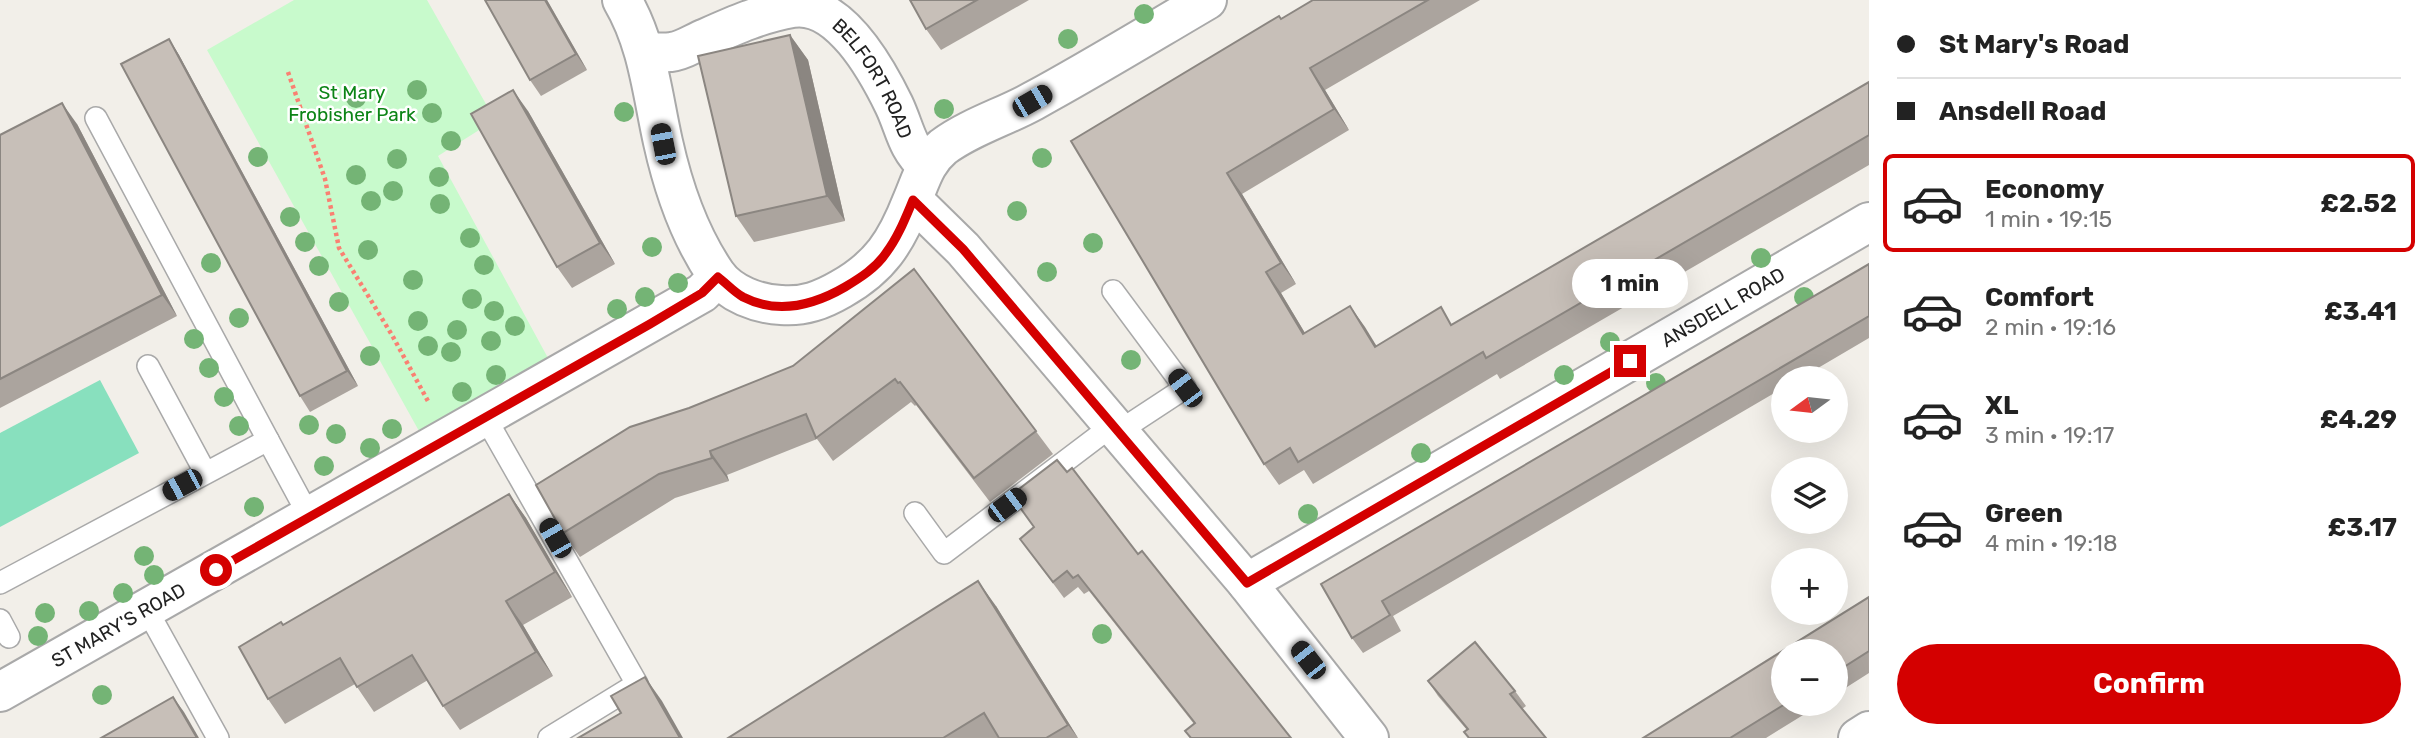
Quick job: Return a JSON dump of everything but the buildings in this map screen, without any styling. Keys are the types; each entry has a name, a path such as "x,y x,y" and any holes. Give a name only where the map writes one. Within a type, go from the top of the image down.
{"street":[{"path":"622,0 633,18 645,52 663,144 674,183 700,247 718,277 743,296 766,304 792,306 820,301 862,277 885,256 900,231 926,165 942,148 962,135 1032,101 1207,0"},
{"name":"BELFORT ROAD","path":"645,52 673,52 737,24 793,7 813,10 830,18 852,36 894,106 913,154 926,165"},
{"path":"913,200 963,249 1247,583 1369,738"},
{"name":"ANSDELL ROAD","path":"1247,583 1869,222"},
{"name":"ST MARY'S ROAD","path":"0,692 702,293 718,277"},
{"path":"1858,738 1869,731"}],"lane":[{"path":"96,118 309,516"},
{"path":"915,513 944,553 1116,429 1185,388 1113,291"},
{"path":"148,366 205,472"},
{"path":"485,417 637,684 549,738"},
{"path":"0,583 268,440"},
{"path":"147,610 218,738"}],"path":[{"path":"288,72 325,179 339,248 392,335 447,437"}],"green space":[{"name":"St Mary Frobisher Park","path":"294,0 427,0 495,120 438,156 548,358 419,431 207,50"},
{"path":"100,380 139,453 0,527 0,433"}],"route":[{"path":"216,570 650,324 702,293 718,277 743,296 766,304 792,306 820,301 862,277 885,256 900,231 913,200 963,249 1247,583 1630,361"}]}
